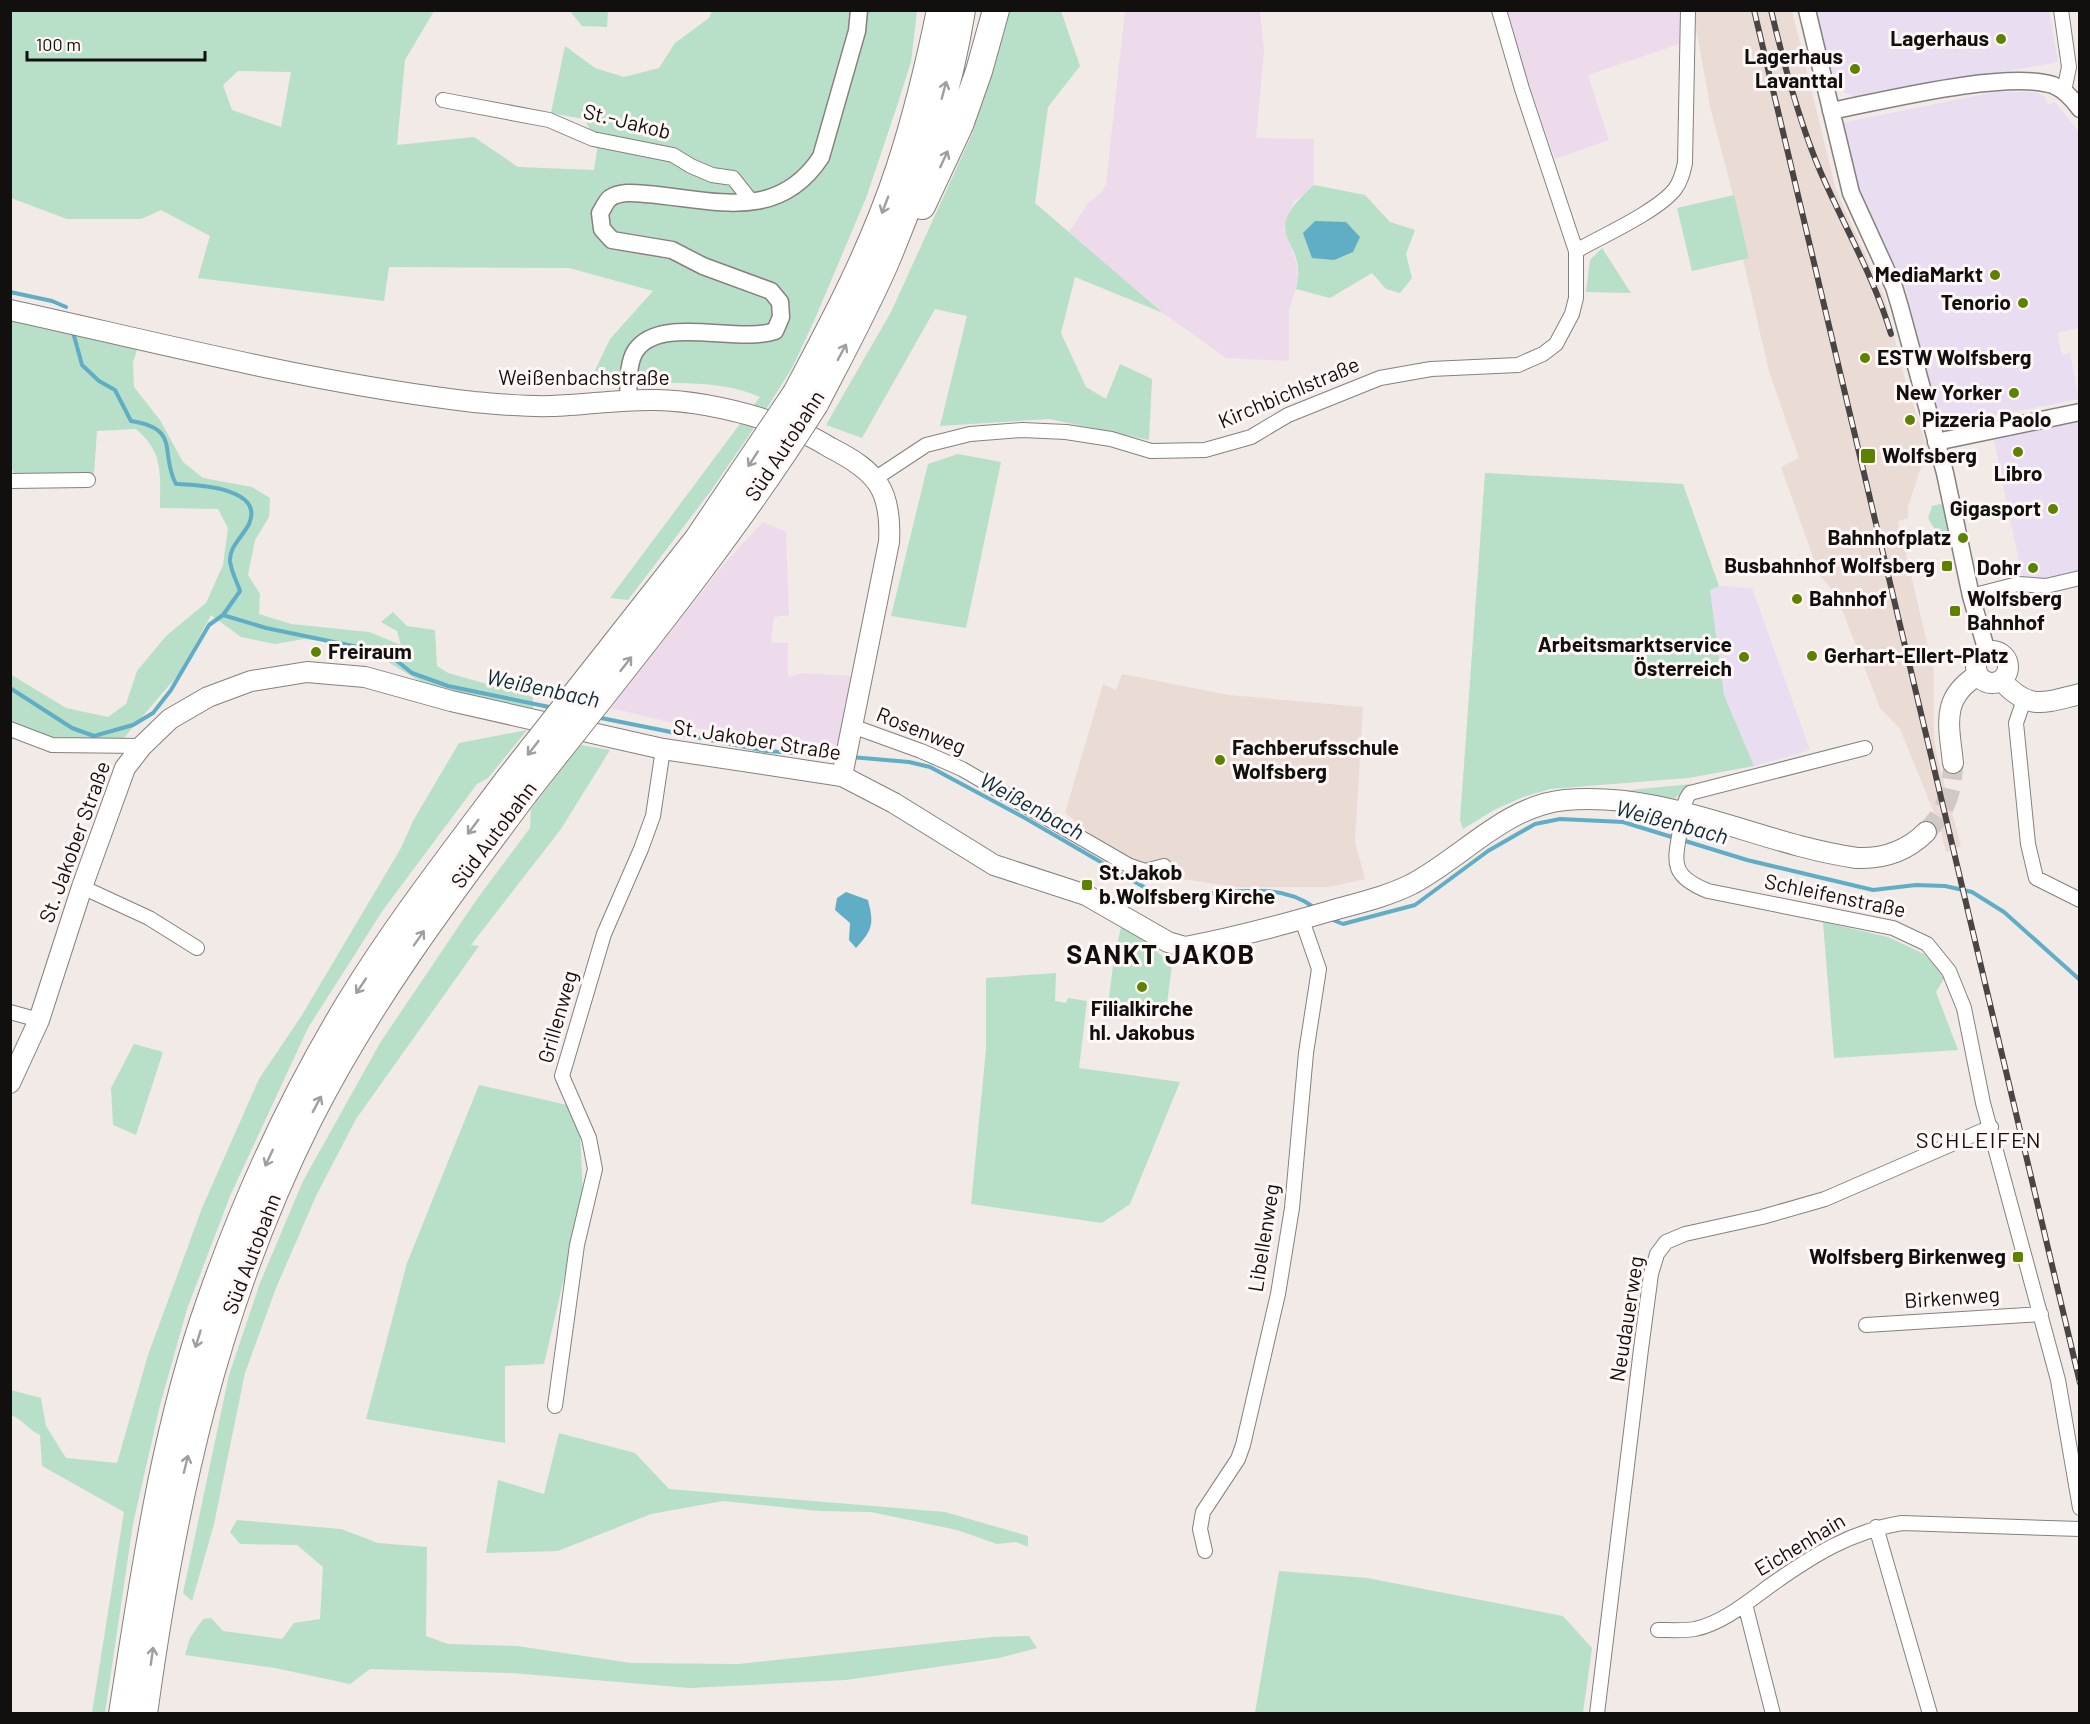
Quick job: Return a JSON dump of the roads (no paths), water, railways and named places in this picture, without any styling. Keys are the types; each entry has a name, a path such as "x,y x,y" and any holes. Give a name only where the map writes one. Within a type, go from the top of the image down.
{"highway":[{"name":"Süd Autobahn","path":"805,398 899,170 927,69 940,10"},
{"name":"Süd Autobahn","path":"144,1713 167,1560 185,1468 229,1309 263,1221 309,1119 369,1013 444,902 517,786 697,540 805,398 885,264 933,131 962,10"},
{"path":"885,264 916,221 960,125 996,10"},
{"name":"Süd Autobahn","path":"122,1713 146,1557 183,1391 209,1303 242,1215 292,1109 350,1002 426,888 517,786"}],"main road":[{"name":"Weißenbachstraße","path":"10,310 332,381 424,395 521,406 628,400 697,403 731,410 784,426 851,458 876,478 889,509 890,542 847,752"},
{"path":"1987,652 1999,653 2007,662 2006,674 2001,680 1989,683 1978,675 1977,660 1987,652"},
{"name":"St. Jakober Straße","path":"10,1083 39,1020 82,887 125,768 142,746 170,719 208,697 251,681 307,672 365,677 462,703 663,749 847,752 894,803 994,865 1086,895 1109,906 1168,942 1185,947 1315,916 1389,894 1412,884 1502,823 1545,804 1584,799 1624,800 1682,818 1857,858 1873,858 1895,852 1909,846 1926,832"},
{"path":"1953,763 1949,708 1959,689 1978,675"},
{"path":"2001,680 2024,700 2043,703 2079,694"}],"street":[{"path":"628,400 630,364 636,350 649,338 669,332 760,336 775,331 781,316 780,302 771,291 703,266 672,250 612,240 602,229 600,213 610,198 627,193 731,205 775,197 796,186 810,174 821,157 857,31 858,10"},
{"name":"Kirchbichlstraße","path":"876,478 926,445 970,434 1022,430 1066,432 1111,439 1151,451 1204,450 1251,437 1288,415 1380,378 1431,369 1518,365 1543,354 1556,344 1565,330 1576,298 1576,251 1522,89 1499,10"},
{"path":"1576,251 1659,203 1676,188 1682,178 1685,163 1689,62 1688,10"},
{"path":"1806,10 1851,193 1894,287 1936,442 1971,596 1987,652"},
{"path":"2061,10 2069,67 2064,91"},
{"path":"1830,111 1984,83 2039,82 2064,91 2079,109"},
{"name":"St.-Jakob","path":"443,100 549,120 592,139 673,154 691,166 712,175 733,178 752,202"},
{"path":"1936,442 2079,412"},
{"path":"10,482 88,480"},
{"path":"1971,596 2018,584 2046,586 2079,578"},
{"path":"2024,700 2016,723 2028,844 2036,878 2079,900"},
{"path":"10,729 52,746 142,746"},
{"path":"1682,818 1686,798 1699,789 1865,748"},
{"name":"Grillenweg","path":"555,1406 577,1245 595,1169 589,1138 562,1076 604,934 641,849 652,816 663,749"},
{"name":"Rosenweg","path":"847,752 962,769 1128,865 1145,871 1164,866"},
{"name":"Schleifenstraße","path":"1682,818 1676,845 1676,860 1682,874 1692,883 1708,891 1893,928 1927,944 1944,962 1957,987 1991,1127 2058,1380 2079,1508"},
{"path":"82,887 149,918 197,948"},
{"name":"Libellenweg","path":"1205,1551 1201,1521 1203,1512 1238,1458 1245,1438 1252,1399 1278,1294 1292,1208 1306,1053 1319,969 1315,916"},
{"path":"10,1012 39,1020"},
{"name":"Neudauerweg","path":"1597,1713 1651,1274 1657,1254 1666,1242 1684,1234 1762,1217 1825,1199 1991,1127"},
{"name":"Birkenweg","path":"1866,1325 2041,1314"},
{"name":"Eichenhain","path":"1658,1630 1696,1629 1745,1604 1803,1562 1847,1537 1876,1527 1902,1523 2079,1529"},
{"path":"1876,1527 1930,1713"},
{"path":"1745,1604 1773,1713"}],"water":[{"path":"1315,221 1346,222 1360,237 1353,252 1334,260 1312,258 1303,233"},
{"path":"846,892 868,900 870,908 871,926 856,948 849,940 850,923 835,910 837,898"}],"waterway":[{"path":"10,292 52,301 66,307"},
{"path":"73,332 82,365 99,381 115,390 131,421 147,425 163,436 171,473 176,484 212,487 238,495 247,502 251,512 249,524 230,556 240,591 223,615"},
{"name":"Weißenbach","path":"10,688 72,728 94,736 133,725 153,713 171,690 209,625 223,615 266,628 387,653 412,673 448,686 554,708"},
{"name":"Weißenbach","path":"596,717 766,751 840,756"},
{"name":"Weißenbach","path":"851,757 909,762 930,767 1025,818 1149,890 1190,895 1276,892 1296,897 1315,908"},
{"name":"Weißenbach","path":"1328,918 1343,924 1415,905 1488,851 1535,824 1560,819 1623,822 1675,838"},
{"name":"Weißenbach","path":"1682,840 1747,860 1873,890 1916,885 1945,886 1972,892 2004,912 2080,980"}],"tunnel":[{"path":"1926,832 1939,817 1947,800 1952,782 1953,763"}],"railway":[{"path":"1754,10 2080,1383"},
{"path":"1771,10 1781,52 1813,154 1868,273 1891,334"}],"place":[{"name":"Lagerhaus","path":"2001,39"},
{"name":"Lagerhaus Lavanttal","path":"1855,69"},
{"name":"MediaMarkt","path":"1995,275"},
{"name":"Tenorio","path":"2023,303"},
{"name":"ESTW Wolfsberg","path":"1865,358"},
{"name":"New Yorker","path":"2014,393"},
{"name":"Pizzeria Paolo","path":"1910,420"},
{"name":"Libro","path":"2018,452"},
{"name":"Wolfsberg","path":"1868,456"},
{"name":"Gigasport","path":"2053,509"},
{"name":"Bahnhofplatz","path":"1963,538"},
{"name":"Busbahnhof Wolfsberg","path":"1947,566"},
{"name":"Dohr","path":"2033,568"},
{"name":"Bahnhof","path":"1797,599"},
{"name":"Wolfsberg Bahnhof","path":"1955,611"},
{"name":"Freiraum","path":"316,652"},
{"name":"Gerhart-Ellert-Platz","path":"1812,656"},
{"name":"Arbeitsmarktservice Österreich","path":"1744,657"},
{"name":"Fachberufsschule Wolfsberg","path":"1220,760"},
{"name":"St.Jakob b.Wolfsberg Kirche","path":"1087,885"},
{"name":"Filialkirche hl. Jakobus","path":"1142,987"},
{"name":"Wolfsberg Birkenweg","path":"2018,1257"}],"district":[{"name":"SANKT JAKOB","path":"1161,955"},
{"name":"SCHLEIFEN","path":"1979,1140"}]}
